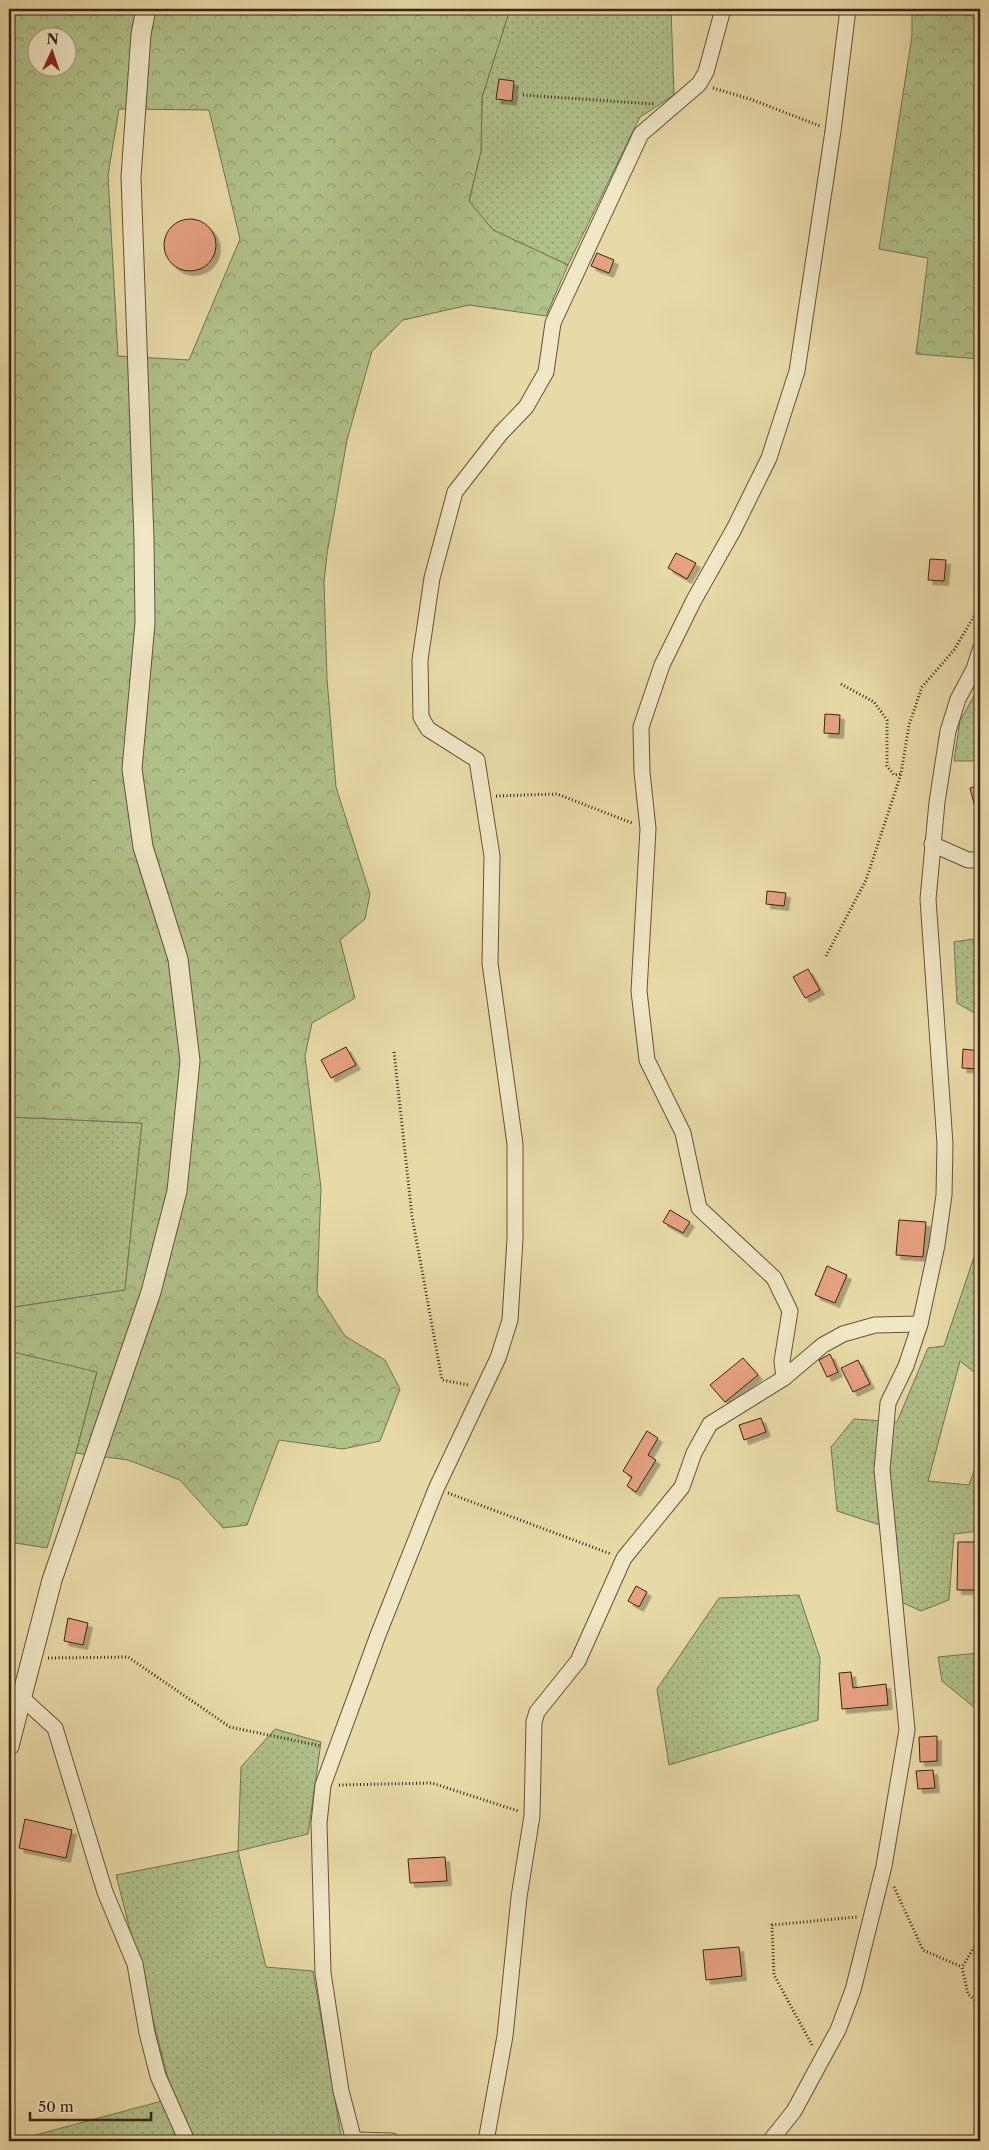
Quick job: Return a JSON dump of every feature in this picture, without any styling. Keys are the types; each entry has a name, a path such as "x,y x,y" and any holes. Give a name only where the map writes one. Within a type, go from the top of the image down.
{"street":[{"path":"9,1746 52,1580 151,1292 177,1191 190,1061 178,959 143,847 132,768 145,614 131,177 141,34 146,9"},
{"path":"392,2141 354,2141 341,2091 323,1973 319,1824 323,1785 378,1635 436,1489 498,1358 510,1320 515,1239 515,1144 490,963 492,856 477,760 428,729 420,717 420,660 432,578 455,492 501,432 526,407 546,372 553,323 640,134 699,84 706,72 723,9"},
{"path":"784,1378 782,1361 790,1311 774,1278 699,1208 683,1133 648,1060 638,991 648,828 642,772 641,727 662,665 694,600 734,529 769,458 797,371 848,9"},
{"path":"770,2141 794,2111 838,2030 853,1990 884,1866 907,1730 882,1470 888,1403 906,1366 920,1324 937,1245 944,1195 945,1144 928,899 932,844 948,731 958,699 974,669 980,650"},
{"path":"932,844 968,860 980,860"},
{"path":"486,2141 505,2036 519,1897 532,1816 534,1722 537,1712 578,1661 624,1558 682,1487 694,1453 710,1424 784,1378 823,1345 843,1334 875,1325 920,1324"},
{"path":"21,1697 56,1728 104,1892 136,1964 147,2033 158,2076 187,2141"}],"path":[{"path":"699,84 750,98 832,131"},
{"path":"523,95 674,105"},
{"path":"826,956 866,880 901,774 909,725 922,687 954,650 980,606"},
{"path":"841,684 874,702 887,720 887,766 894,775 901,774"},
{"path":"483,796 557,794 648,828"},
{"path":"394,1052 412,1216 442,1380 484,1388"},
{"path":"436,1489 624,1558"},
{"path":"31,1658 128,1657 230,1726 336,1750"},
{"path":"323,1785 432,1783 532,1816"},
{"path":"884,1866 923,1950 962,1967"},
{"path":"821,2061 774,1976 772,1925 871,1916"},
{"path":"980,1938 962,1967 968,1994 980,2005"}],"green space":[{"path":"9,9 510,9 482,97 481,151 469,201 493,230 568,265 546,316 469,305 403,320 372,351 347,440 327,554 324,582 327,679 336,787 370,894 365,919 340,940 355,998 312,1023 305,1056 321,1188 317,1293 345,1336 385,1360 400,1389 380,1441 343,1449 279,1440 247,1525 223,1528 180,1480 128,1460 76,1453 97,1372 9,1351 9,1308 125,1290 142,1123 9,1117","holes":["119,109 209,110 240,239 189,360 118,356 108,175"]},
{"path":"510,9 671,9 674,95 640,117 568,265 493,230 469,202 481,151 482,97"},
{"path":"912,9 980,9 980,359 916,354 928,258 879,249 912,36"},
{"path":"980,685 980,752 973,761 954,761 960,721"},
{"path":"980,938 980,1016 957,1003 954,942"},
{"path":"9,1117 142,1123 125,1290 9,1308"},
{"path":"980,1239 980,1377 960,1361 928,1481 969,1485 980,1454 980,1531 954,1534 949,1600 921,1611 890,1597 883,1526 837,1511 831,1447 854,1419 897,1422 928,1348 944,1346"},
{"path":"9,1351 97,1371 76,1453 47,1548 9,1542"},
{"path":"799,1595 820,1658 818,1720 669,1765 657,1689 719,1598"},
{"path":"980,1653 980,1712 942,1681 938,1657"},
{"path":"275,1729 321,1742 308,1834 238,1851 241,1767"},
{"path":"238,1851 266,1967 313,1971 342,2141 31,2141 32,2136 173,2098 116,1875"}],"building":[{"path":"499,79 514,81 512,101 496,99"},
{"path":"185,219 195,219 204,223 212,231 216,245 212,259 204,267 195,271 185,271 176,267 168,259 164,250 164,240 168,231 176,223"},
{"path":"597,253 614,260 609,273 591,266"},
{"path":"676,553 696,563 687,579 668,568"},
{"path":"930,559 946,560 944,581 928,580"},
{"path":"825,714 840,715 839,734 824,733"},
{"path":"980,785 980,823 979,823 970,788"},
{"path":"767,891 786,893 784,906 766,904"},
{"path":"808,969 820,990 805,998 793,977"},
{"path":"346,1047 356,1065 331,1078 321,1060"},
{"path":"963,1049 980,1051 980,1069 962,1068"},
{"path":"670,1210 690,1222 683,1233 663,1222"},
{"path":"899,1220 926,1222 923,1257 896,1255"},
{"path":"827,1266 847,1275 835,1303 815,1295"},
{"path":"830,1354 838,1372 827,1377 819,1360"},
{"path":"743,1358 758,1375 725,1402 710,1385"},
{"path":"858,1360 870,1384 853,1392 841,1368"},
{"path":"761,1418 766,1432 744,1440 739,1425"},
{"path":"647,1431 658,1438 648,1455 656,1460 636,1492 627,1486 632,1477 623,1471"},
{"path":"958,1542 980,1542 980,1590 957,1590"},
{"path":"636,1586 647,1592 639,1607 628,1601"},
{"path":"68,1618 88,1623 83,1645 64,1641"},
{"path":"851,1672 853,1688 886,1684 888,1705 842,1709 839,1673"},
{"path":"937,1736 937,1761 920,1762 919,1737"},
{"path":"933,1770 935,1788 918,1789 916,1771"},
{"path":"25,1819 72,1830 66,1858 19,1848"},
{"path":"445,1857 447,1881 410,1883 408,1859"},
{"path":"739,1947 742,1976 706,1980 703,1950"}]}
